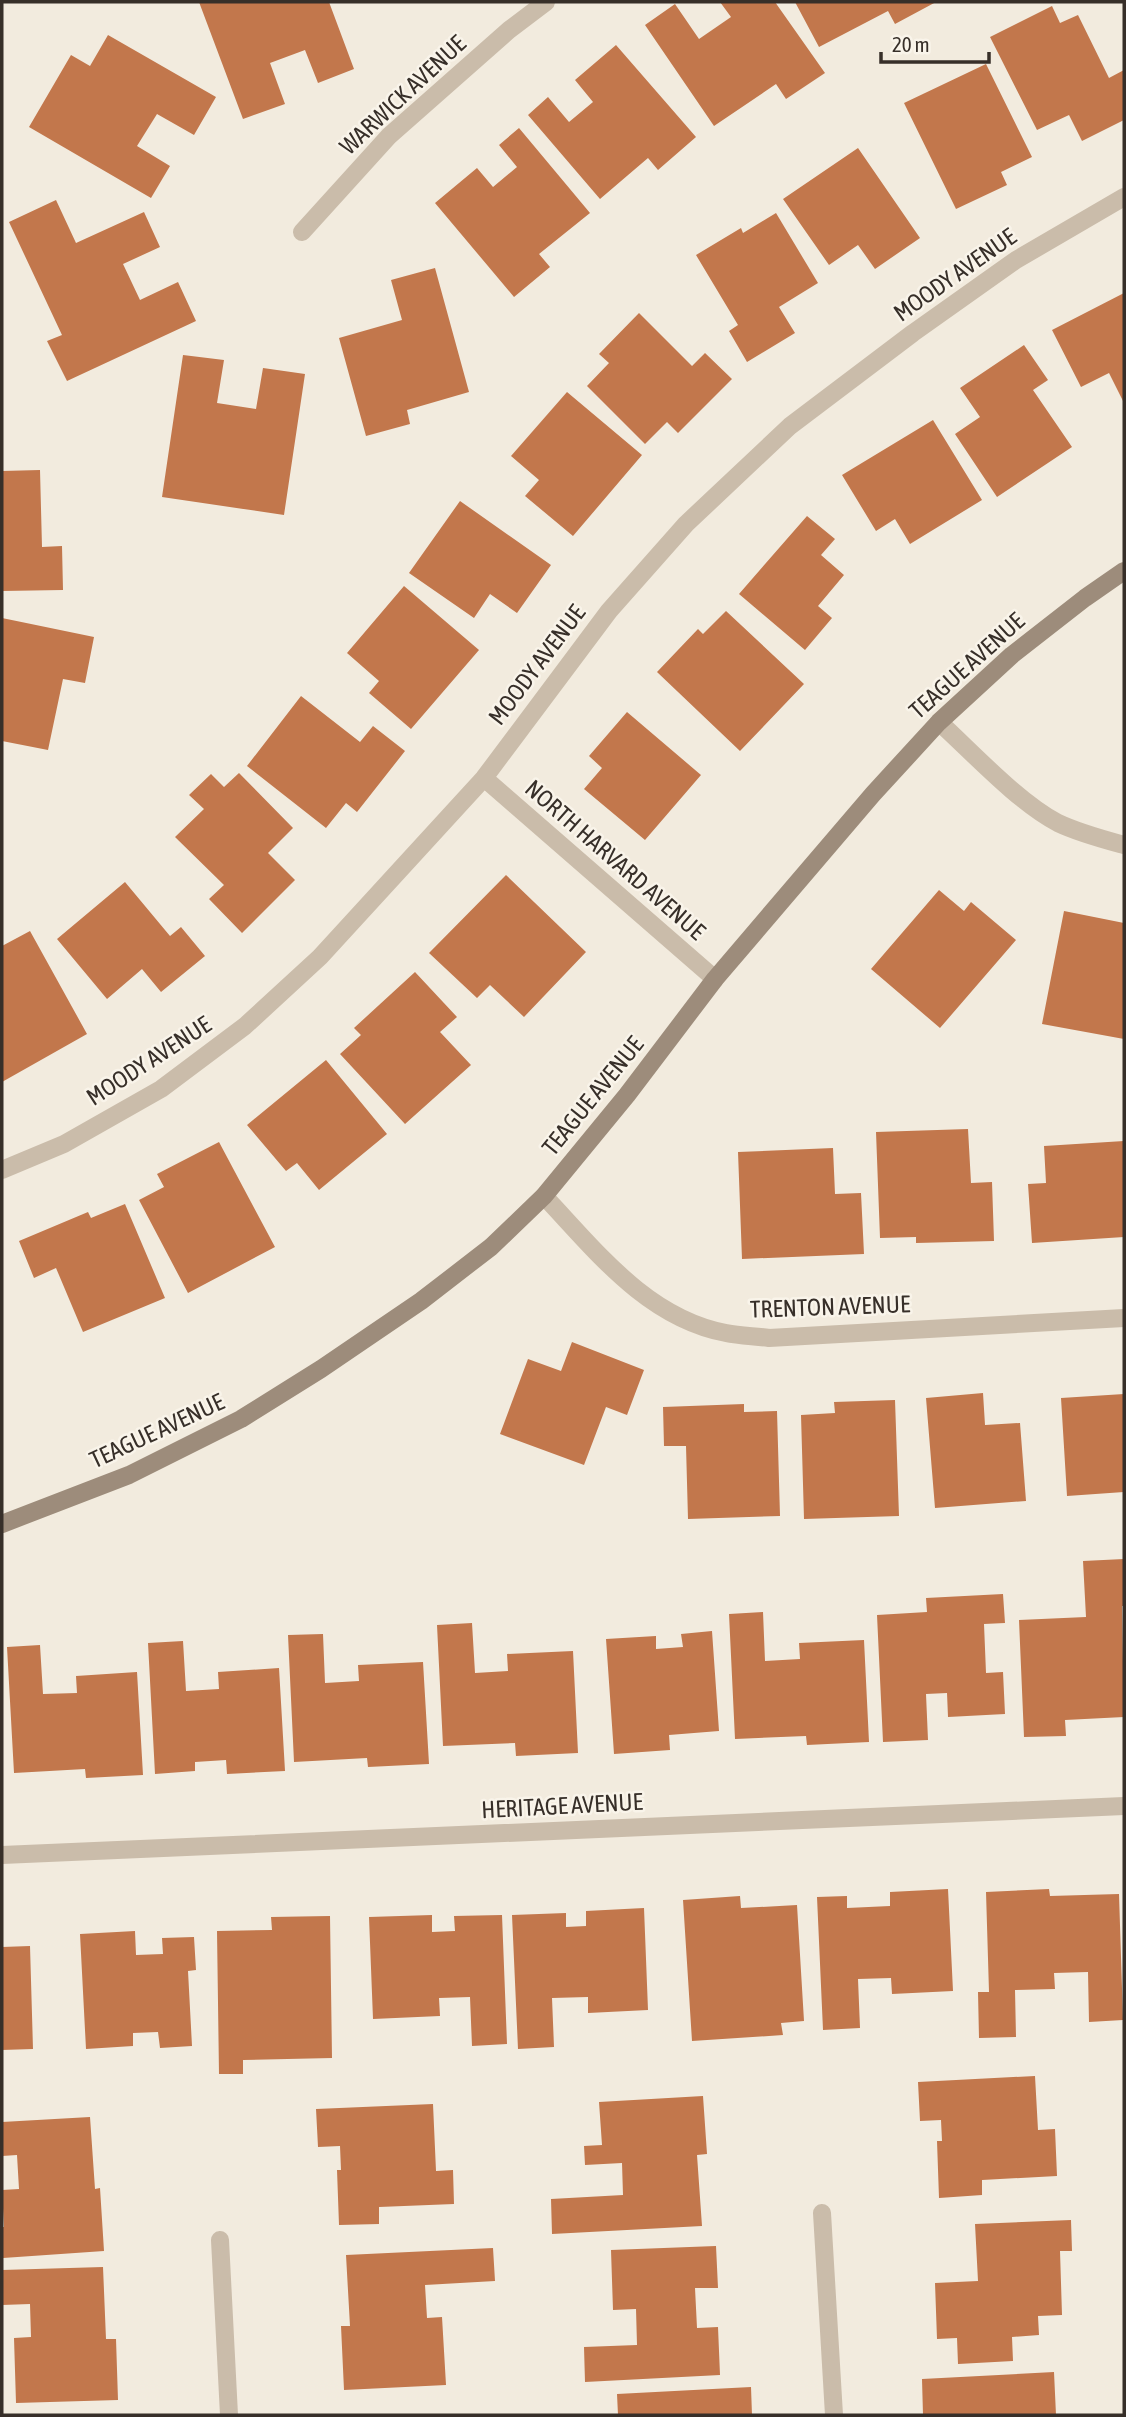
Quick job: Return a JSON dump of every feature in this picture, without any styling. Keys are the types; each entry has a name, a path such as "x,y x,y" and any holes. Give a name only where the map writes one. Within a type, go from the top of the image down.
{"street":[{"name":"WARWICK AVENUE","path":"302,232 390,136 509,30 546,2"},
{"name":"MOODY AVENUE","path":"2,1170 64,1143 160,1089 245,1026 320,957 484,778 609,611 686,524 790,426 914,333 1016,260 1124,197"},
{"name":"TEAGUE AVENUE","path":"2,1524 129,1475 242,1419 321,1370 421,1301 491,1247 544,1196 627,1095 715,979 873,794 939,722 1012,655 1085,598 1124,572"},
{"path":"939,722 1033,807 1068,827 1124,845"},
{"name":"NORTH HARVARD AVENUE","path":"484,778 715,979"},
{"name":"TRENTON AVENUE","path":"544,1196 617,1273 645,1297 684,1319 724,1333 769,1338 1124,1318"},
{"name":"HERITAGE AVENUE","path":"2,1855 1124,1806"},
{"path":"822,2213 834,2415"},
{"path":"220,2240 229,2415"}],"building":[{"path":"199,2 329,2 354,69 318,83 305,50 270,63 285,104 243,119"},
{"path":"720,2 775,2 825,73 786,99 776,84 714,126 645,25 675,4 699,39 731,17"},
{"path":"795,2 936,2 895,24 888,11 819,47"},
{"path":"1052,6 1060,23 1078,15 1109,78 1124,70 1124,120 1082,141 1069,115 1037,130 990,37"},
{"path":"108,35 216,97 194,135 157,114 137,146 170,166 151,198 29,127 71,55 90,66"},
{"path":"616,45 696,137 658,170 648,158 600,199 528,115 548,97 569,122 593,102 575,80"},
{"path":"986,64 1032,157 1001,172 1007,185 956,209 904,103"},
{"path":"519,128 590,213 539,254 550,267 514,297 435,203 477,168 493,187 517,167 499,145"},
{"path":"858,148 920,238 875,269 858,245 829,265 783,199"},
{"path":"56,200 76,243 144,212 160,247 123,264 140,300 178,282 196,321 67,381 47,341 62,335 9,222"},
{"path":"776,213 818,283 779,307 795,333 747,362 729,331 738,325 696,255 741,228 743,233"},
{"path":"435,268 469,392 407,410 410,424 366,436 339,338 402,320 391,280"},
{"path":"1124,293 1124,403 1109,373 1081,387 1052,330"},
{"path":"639,313 692,366 705,353 732,379 678,433 667,422 645,444 587,386 609,363 599,354"},
{"path":"1024,345 1048,380 1033,390 1072,447 997,497 955,434 980,417 960,388"},
{"path":"183,355 224,360 217,403 256,409 263,368 305,374 284,515 162,497"},
{"path":"567,392 642,455 573,536 525,496 539,480 511,456"},
{"path":"933,420 982,500 910,544 895,519 876,531 842,475"},
{"path":"40,470 42,547 62,546 63,590 2,591 2,471"},
{"path":"460,501 551,565 517,613 490,594 474,618 409,573"},
{"path":"807,516 835,539 821,555 844,575 818,606 832,618 805,650 739,594"},
{"path":"404,586 479,650 411,729 369,693 379,681 347,653"},
{"path":"726,611 804,684 740,751 657,672 698,629 703,634"},
{"path":"2,618 94,637 85,683 63,679 48,750 2,741"},
{"path":"301,696 360,742 373,726 405,751 357,812 346,803 326,828 247,766"},
{"path":"627,712 701,775 645,840 584,789 602,768 589,756"},
{"path":"239,773 293,828 268,853 295,880 242,933 209,899 224,885 175,837 204,809 189,795 211,774 224,787"},
{"path":"506,875 586,952 524,1017 490,985 477,998 429,953"},
{"path":"125,882 170,936 181,927 205,956 161,992 142,969 107,999 57,939"},
{"path":"939,890 964,911 971,902 1016,940 940,1028 871,969"},
{"path":"1064,911 1124,923 1124,1039 1042,1024"},
{"path":"30,931 87,1034 2,1082 2,946"},
{"path":"415,972 457,1017 440,1032 471,1065 405,1124 340,1054 361,1035 354,1028"},
{"path":"326,1060 387,1134 319,1190 297,1163 286,1171 247,1125"},
{"path":"968,1129 971,1183 992,1182 994,1241 916,1243 916,1237 880,1238 876,1132"},
{"path":"1124,1141 1124,1237 1032,1243 1028,1184 1046,1183 1044,1146"},
{"path":"219,1142 275,1247 188,1293 139,1200 164,1187 157,1174"},
{"path":"833,1148 835,1194 861,1193 864,1254 742,1259 738,1152"},
{"path":"125,1204 165,1298 83,1332 56,1268 34,1278 19,1241 88,1212 91,1218"},
{"path":"572,1342 644,1370 627,1415 606,1407 584,1465 500,1434 528,1359 561,1371"},
{"path":"983,1393 985,1425 1020,1423 1026,1501 935,1508 926,1398"},
{"path":"1124,1394 1124,1492 1067,1496 1061,1398"},
{"path":"895,1400 899,1516 804,1519 801,1415 835,1413 834,1402"},
{"path":"744,1404 744,1412 777,1411 780,1516 688,1519 686,1446 664,1446 663,1407"},
{"path":"1124,1559 1124,1717 1065,1720 1066,1736 1024,1737 1019,1620 1086,1617 1083,1561"},
{"path":"1003,1594 1005,1623 984,1624 986,1673 1003,1672 1005,1714 948,1717 947,1693 926,1694 928,1740 883,1742 877,1615 927,1612 926,1598"},
{"path":"763,1612 765,1661 800,1659 799,1643 864,1640 869,1742 807,1745 806,1736 735,1739 729,1614"},
{"path":"472,1623 475,1673 508,1671 507,1654 573,1651 578,1753 516,1756 515,1743 443,1746 437,1625"},
{"path":"712,1631 719,1731 669,1735 670,1750 614,1754 606,1639 656,1636 656,1649 683,1647 681,1634"},
{"path":"323,1634 325,1683 359,1681 358,1665 423,1662 429,1764 368,1767 367,1758 294,1762 288,1635"},
{"path":"183,1641 186,1691 219,1689 218,1672 279,1668 285,1771 227,1774 226,1760 195,1762 195,1771 155,1774 148,1643"},
{"path":"40,1645 43,1694 77,1693 76,1676 137,1672 143,1775 86,1778 85,1769 14,1773 7,1647"},
{"path":"948,1889 953,1991 892,1994 891,1978 858,1979 860,2028 823,2030 817,1897 847,1896 847,1908 890,1906 890,1892"},
{"path":"1049,1889 1050,1896 1119,1894 1123,2020 1089,2022 1088,1972 1054,1973 1055,1989 1015,1990 1016,2037 979,2038 978,1992 989,1992 986,1892"},
{"path":"740,1896 741,1908 797,1905 804,2021 781,2023 783,2035 692,2041 683,1900"},
{"path":"644,1908 648,2010 588,2013 588,1997 552,1998 554,2047 518,2049 512,1915 566,1913 566,1927 586,1926 586,1911"},
{"path":"432,1915 432,1932 455,1931 454,1916 502,1915 507,2044 472,2046 470,1997 439,1998 440,2016 373,2019 369,1917"},
{"path":"330,1916 332,2058 243,2060 243,2074 219,2074 217,1931 272,1930 271,1917"},
{"path":"135,1931 136,1955 163,1954 162,1938 194,1937 196,1970 188,1971 192,2046 160,2048 158,2032 133,2033 133,2046 86,2049 80,1934"},
{"path":"30,1946 33,2049 2,2050 2,1947"},
{"path":"1035,2076 1038,2130 1055,2129 1057,2176 982,2180 982,2195 939,2198 937,2141 942,2141 941,2120 920,2121 918,2082"},
{"path":"703,2096 707,2154 697,2155 702,2226 552,2234 551,2199 623,2195 622,2163 585,2165 584,2146 602,2145 599,2102"},
{"path":"433,2104 436,2171 453,2170 454,2204 379,2207 379,2224 339,2225 337,2170 341,2170 340,2146 318,2147 316,2109"},
{"path":"90,2117 95,2189 100,2188 104,2251 3,2258 2,2190 19,2189 17,2155 2,2156 2,2122"},
{"path":"1071,2220 1072,2251 1060,2251 1062,2315 1038,2316 1039,2335 1012,2337 1013,2361 958,2364 957,2338 937,2339 935,2283 978,2281 975,2224"},
{"path":"716,2246 718,2288 695,2288 697,2328 718,2327 720,2375 585,2382 584,2347 637,2345 636,2309 613,2310 611,2250"},
{"path":"493,2248 495,2281 425,2285 427,2318 442,2317 446,2385 344,2390 341,2326 350,2326 346,2255"},
{"path":"103,2267 106,2339 116,2339 118,2400 16,2403 14,2338 31,2337 30,2304 2,2305 2,2270"},
{"path":"1054,2372 1056,2415 923,2415 922,2379"},
{"path":"751,2387 752,2415 618,2415 617,2394"}]}
